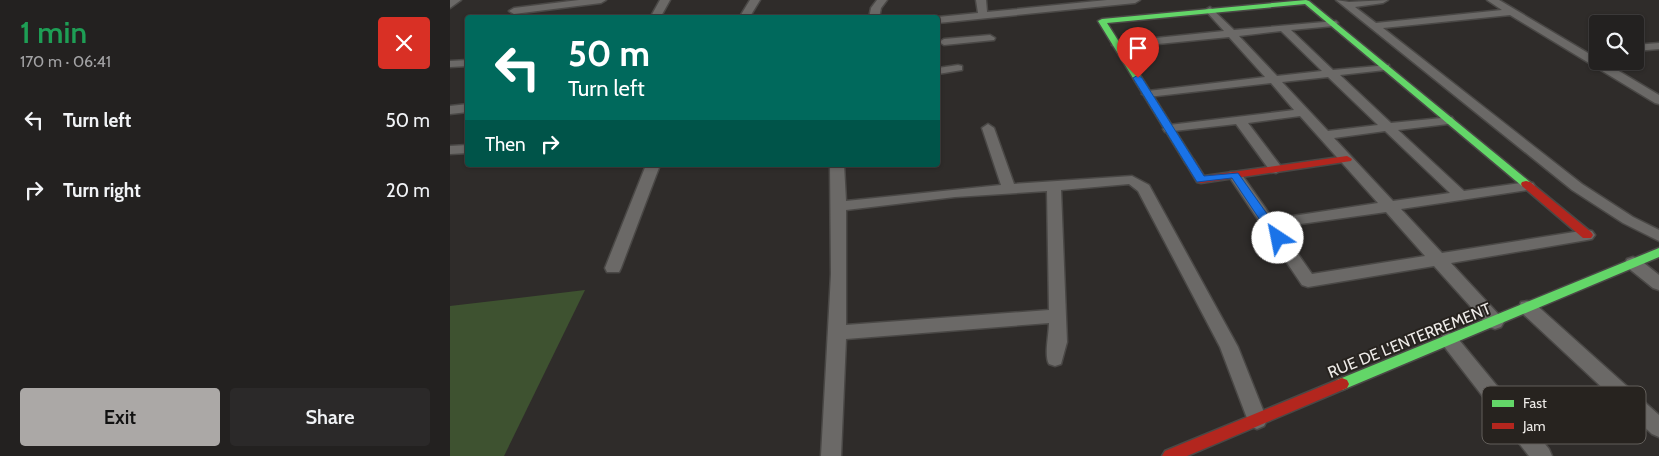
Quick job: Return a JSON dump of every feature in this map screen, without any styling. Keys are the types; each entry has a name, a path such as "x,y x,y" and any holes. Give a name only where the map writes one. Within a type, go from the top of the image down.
{"street":[{"path":"450,5 456,0"},
{"path":"511,14 525,0"},
{"path":"511,14 601,0"},
{"path":"657,15 665,0"},
{"path":"746,15 755,0"},
{"path":"875,15 876,8 882,0"},
{"path":"980,0 983,15"},
{"path":"990,38 941,44 940,19 1085,2 1134,0"},
{"path":"1344,2 1382,0"},
{"path":"1492,0 1659,100"},
{"path":"1347,159 1201,180 1102,21 1307,2 1588,235"},
{"path":"1344,2 1577,187 1628,220 1659,236"},
{"path":"1210,10 1495,322"},
{"path":"1374,26 1512,12"},
{"path":"1117,45 1333,23"},
{"path":"1282,28 1460,195"},
{"path":"1644,47 1659,46"},
{"path":"1583,54 1589,54"},
{"path":"1148,94 1385,67"},
{"path":"940,71 958,68"},
{"path":"450,110 465,108"},
{"path":"1169,129 1304,112"},
{"path":"1239,120 1276,169"},
{"path":"1324,135 1448,120"},
{"path":"988,128 1009,189"},
{"path":"450,150 465,149"},
{"path":"613,268 653,167"},
{"path":"831,456 837,333 839,206 837,167"},
{"path":"1235,175 1308,281 1588,235"},
{"path":"839,206 1009,189 1132,180 1144,188 1229,347 1257,420"},
{"path":"1054,186 1058,342 1055,359"},
{"path":"1268,224 1528,186"},
{"name":"RUE DE L'ENTERREMENT","path":"1170,456 1659,252"},
{"path":"1633,263 1659,284"},
{"path":"1527,308 1613,386"},
{"path":"837,333 1057,316"},
{"path":"1449,340 1486,386"},
{"path":"1646,416 1659,428"},
{"path":"1532,444 1542,456"}],"green space":[{"path":"585,290 504,456 450,456 450,306"}],"traffic: fast":[{"path":"1190,162 1102,21 1307,2 1526,184"},
{"path":"1342,384 1659,252"}],"traffic: jam":[{"path":"1190,162 1201,180 1347,159"},
{"path":"1526,184 1587,235"},
{"path":"1170,456 1342,384"}],"route":[{"path":"1138,78 1201,180 1235,175 1278,238"}]}
